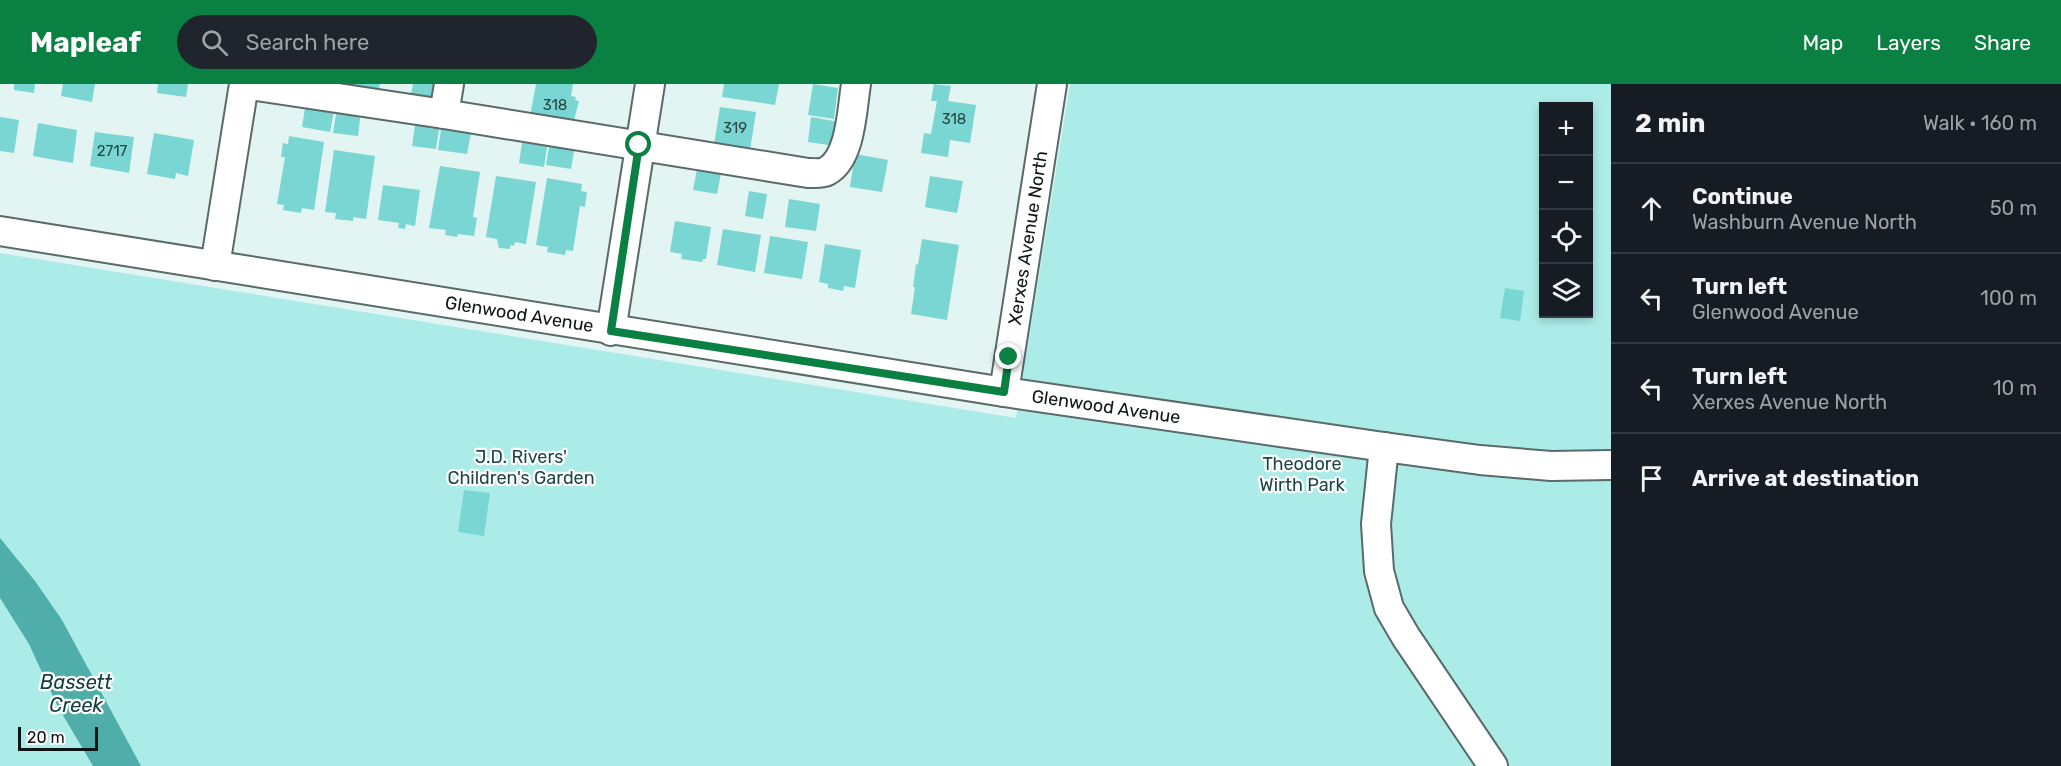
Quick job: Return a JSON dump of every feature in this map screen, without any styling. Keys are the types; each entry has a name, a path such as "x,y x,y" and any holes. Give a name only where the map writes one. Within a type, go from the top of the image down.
{"street":[{"path":"215,266 244,84 808,173 825,172 838,163 846,147 856,84"},
{"path":"444,114 449,84"},
{"path":"611,331 650,84"},
{"name":"Xerxes Avenue North","path":"1004,392 1052,84"},
{"name":"Glenwood Avenue","path":"0,231 611,331 1004,392 1480,460 1551,466 1611,465"},
{"path":"1384,447 1376,524 1379,571 1389,608 1406,638 1493,766"}],"green space":[{"name":"Theodore Wirth Park","path":"1070,84 1611,84 1611,766 0,766 0,253 1016,418"}],"water":[{"name":"Bassett Creek","path":"0,538 35,581 62,620 141,766 93,766 57,705 29,644 0,598"}],"building":[{"path":"14,84 35,84 34,93 14,90"},
{"path":"63,84 95,84 92,102 61,96"},
{"path":"158,84 188,84 186,97 157,93"},
{"path":"327,84 380,84 378,94"},
{"path":"413,84 438,84 436,95 428,102 410,99"},
{"path":"536,84 573,84 571,96 576,97 575,100 579,101 573,124 530,116"},
{"path":"724,84 779,84 775,105 722,97"},
{"path":"813,84 838,88 834,119 808,115"},
{"path":"934,84 951,86 948,101 976,105 970,143 950,140 948,157 921,153 924,133 931,134 937,101 931,101"},
{"path":"306,102 335,106 330,132 302,127"},
{"path":"337,107 361,111 358,136 333,133"},
{"path":"720,107 756,112 750,150 714,145"},
{"path":"0,117 19,120 14,153 0,151"},
{"path":"811,117 839,122 835,146 808,142"},
{"path":"416,118 440,122 436,149 412,146"},
{"path":"38,123 77,130 73,163 33,156"},
{"path":"442,123 472,128 467,154 438,150"},
{"path":"95,132 134,137 129,173 90,166"},
{"path":"154,133 194,140 188,176 176,173 175,179 147,174"},
{"path":"289,136 324,142 314,210 302,208 301,213 283,210 284,205 277,204 285,157 281,157 283,143 288,144"},
{"path":"523,137 548,141 544,167 519,163"},
{"path":"550,141 575,145 571,169 546,165"},
{"path":"334,150 375,156 366,219 353,217 353,221 335,219 336,213 325,212"},
{"path":"855,154 888,160 882,192 850,187"},
{"path":"698,164 722,168 717,194 693,190"},
{"path":"440,166 480,172 473,217 477,218 474,236 445,235 446,230 429,228"},
{"path":"496,176 536,182 526,244 515,242 514,246 510,245 510,249 499,248 497,239 486,237"},
{"path":"930,176 963,181 957,213 925,207"},
{"path":"547,178 582,184 581,191 587,192 585,207 580,206 573,251 566,250 565,255 547,252 548,247 536,245"},
{"path":"383,185 420,190 415,226 406,224 405,229 398,228 399,223 378,220"},
{"path":"749,191 767,194 763,219 745,216"},
{"path":"789,199 820,204 816,231 785,227"},
{"path":"675,221 711,227 706,259 702,262 681,259 682,254 670,252"},
{"path":"723,229 761,235 755,272 717,265"},
{"path":"770,236 808,242 802,279 764,273"},
{"path":"922,239 959,245 947,320 911,314 916,264 918,265"},
{"path":"825,244 861,250 855,288 844,286 843,291 828,288 828,284 819,282"},
{"path":"1505,288 1524,291 1520,321 1500,318"},
{"path":"464,490 490,493 484,536 458,532"}],"route":[{"path":"639,145 611,331 1004,392 1009,357"}],"park label":[{"name":"J.D. Rivers' Children's Garden","path":"521,467"}]}
